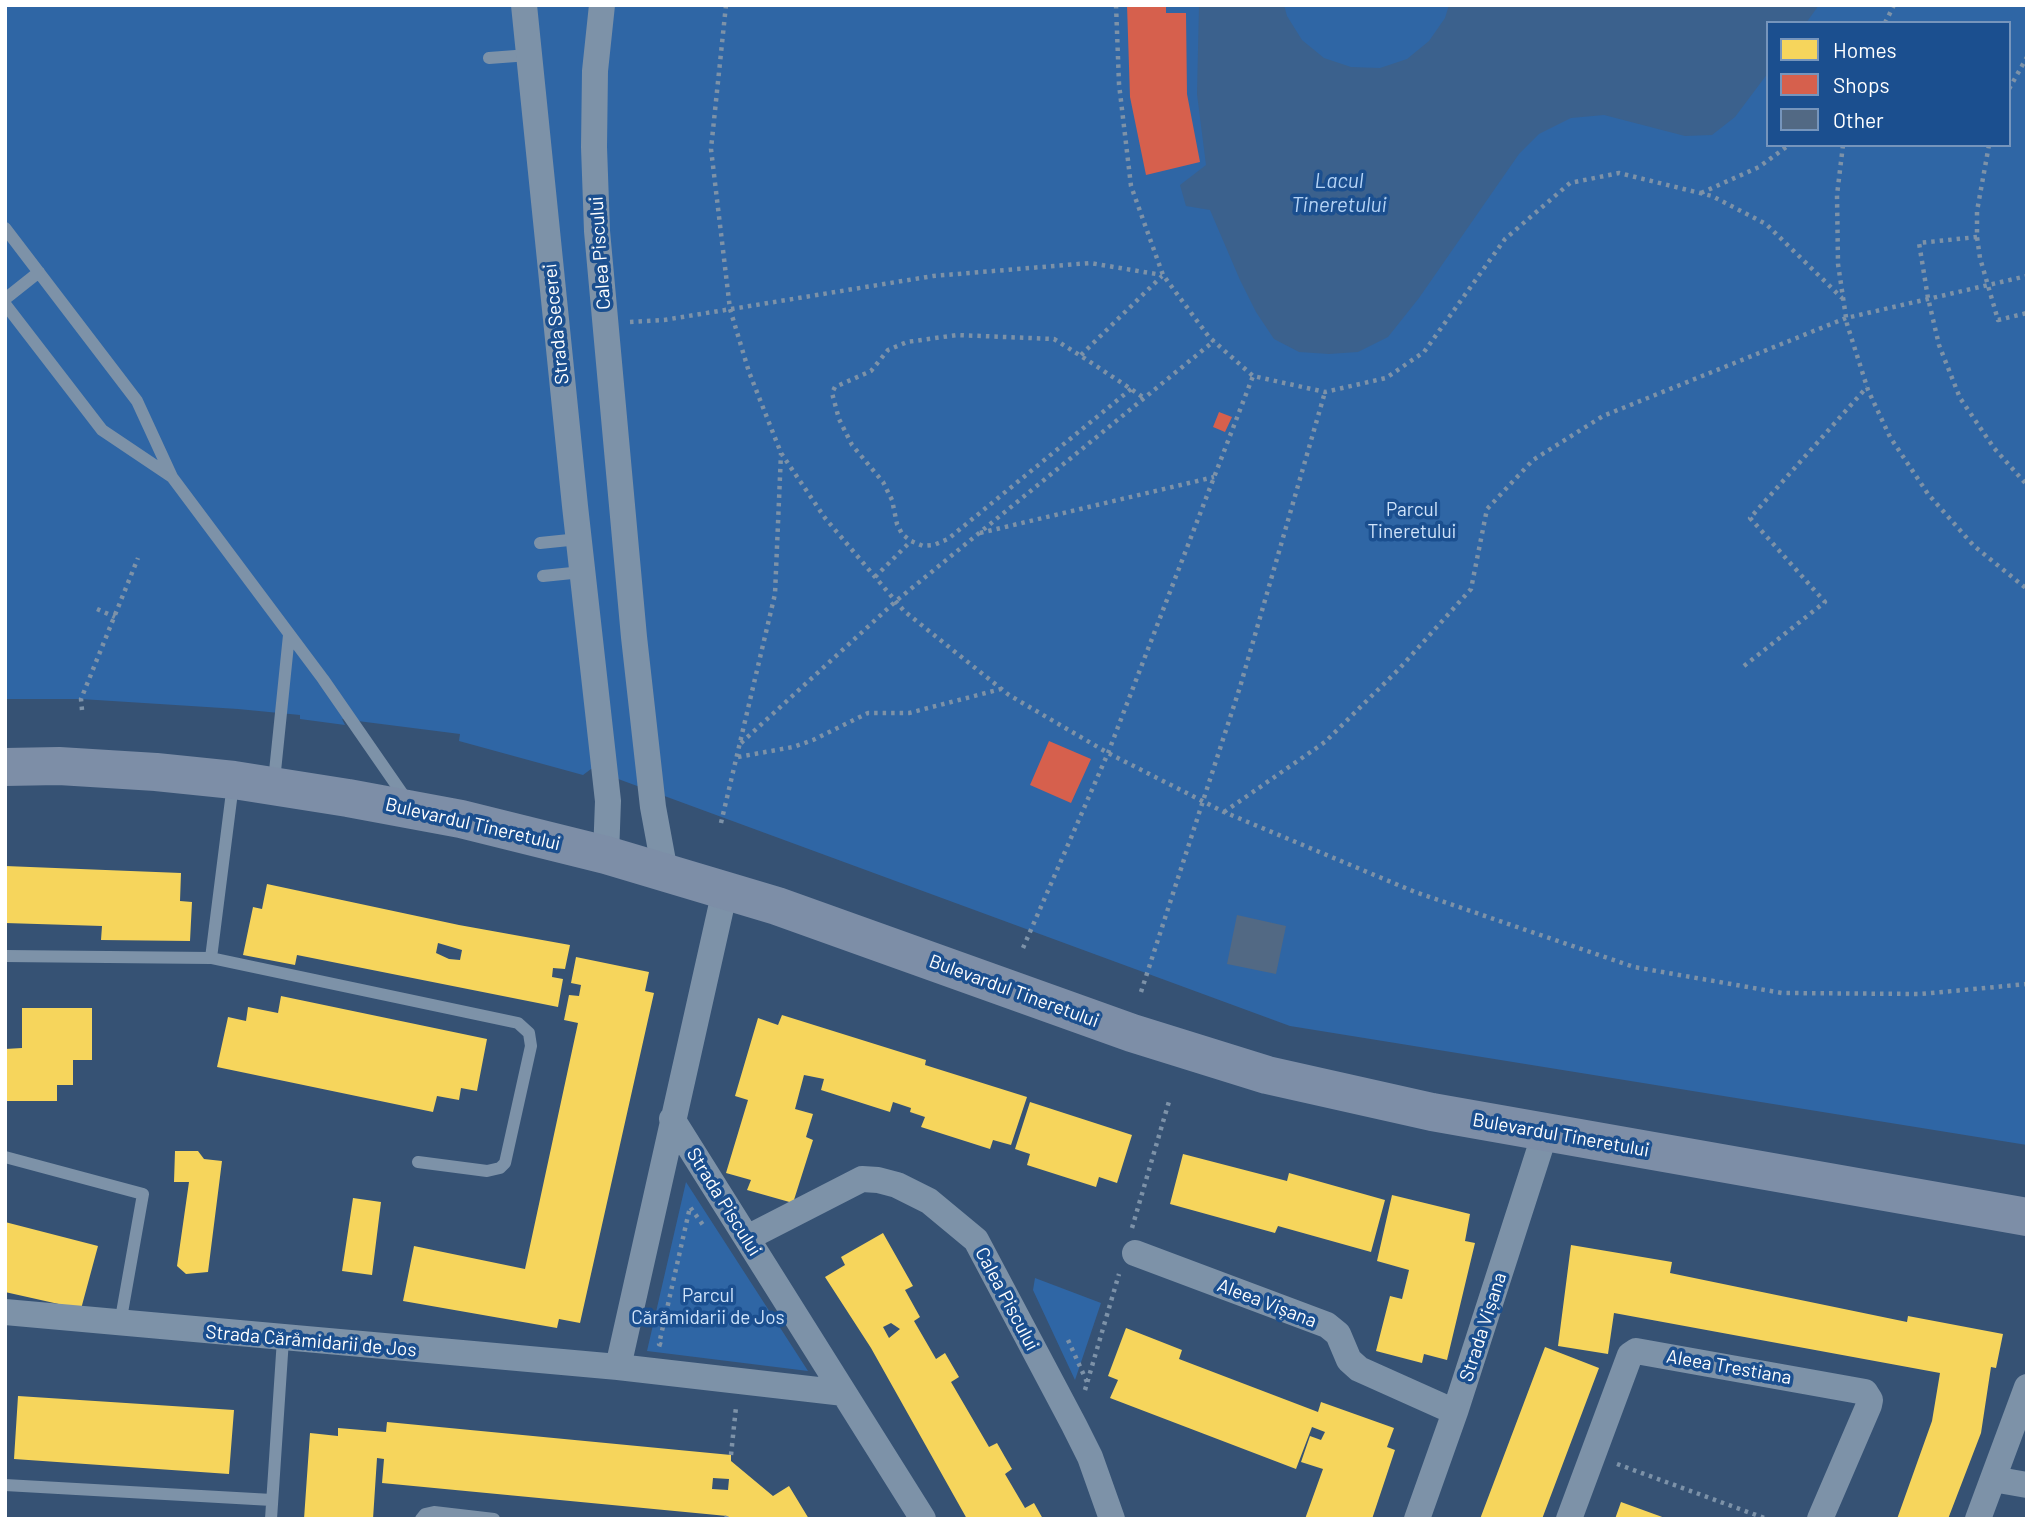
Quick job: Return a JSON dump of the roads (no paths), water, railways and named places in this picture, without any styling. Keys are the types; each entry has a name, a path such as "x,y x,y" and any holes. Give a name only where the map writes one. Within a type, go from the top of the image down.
{"main road":[{"name":"Bulevardul Tineretului","path":"5,767 59,766 234,780 415,810 527,834 725,890 1132,1033 1267,1075 1432,1112 2027,1217"}],"street":[{"name":"Strada Secerei","path":"524,5 608,801 606,855"},
{"name":"Calea Piscului","path":"602,5 595,71 597,231 634,637 653,807 665,872"},
{"path":"575,506 621,501"},
{"path":"590,642 634,637"},
{"path":"618,1367 725,890"},
{"name":"Strada Piscului","path":"672,1119 923,1519"},
{"name":"Strada Vișana","path":"1417,1519 1455,1412 1545,1133"},
{"name":"Calea Piscului","path":"747,1238 862,1180 878,1180 897,1185 929,1201 976,1240 1090,1457 1112,1519"},
{"name":"Aleea Vișana","path":"1135,1253 1327,1325 1338,1334 1349,1360 1359,1369 1455,1412"},
{"name":"Strada Cărămidarii de Jos","path":"5,1312 618,1367 844,1393"},
{"name":"Aleea Trestiana","path":"1569,1519 1630,1355 1636,1351 1861,1390 1868,1396 1869,1405 1820,1519"},
{"path":"1978,1519 2027,1387"},
{"path":"1993,1479 2027,1485"}],"lane":[{"path":"489,58 529,55"},
{"path":"5,228 137,401 172,477 323,678 415,810"},
{"path":"39,272 5,301 102,430 172,477"},
{"path":"540,543 579,539"},
{"path":"543,576 582,572"},
{"path":"273,786 289,635"},
{"path":"211,958 234,780"},
{"path":"5,956 211,958 518,1023 529,1033 531,1046 505,1163 500,1168 487,1171 418,1162"},
{"path":"5,1157 143,1194 120,1324"},
{"path":"271,1519 283,1339"},
{"path":"5,1485 272,1500"},
{"path":"421,1519 425,1514 434,1512 494,1519"}],"water":[{"name":"Lacul Tineretului","path":"1199,5 1284,5 1287,16 1302,40 1324,58 1351,67 1380,68 1407,59 1429,41 1445,18 1449,5 1819,5 1807,21 1766,21 1766,76 1735,117 1712,135 1685,136 1604,115 1571,118 1539,134 1519,154 1419,298 1388,337 1358,352 1299,352 1274,339 1256,312 1240,280 1210,210 1186,206 1180,185 1206,165 1197,94"}],"park label":[{"name":"Parcul Tineretului","path":"1412,521"},
{"name":"Parcul Cărămidarii de Jos","path":"708,1307"}]}
